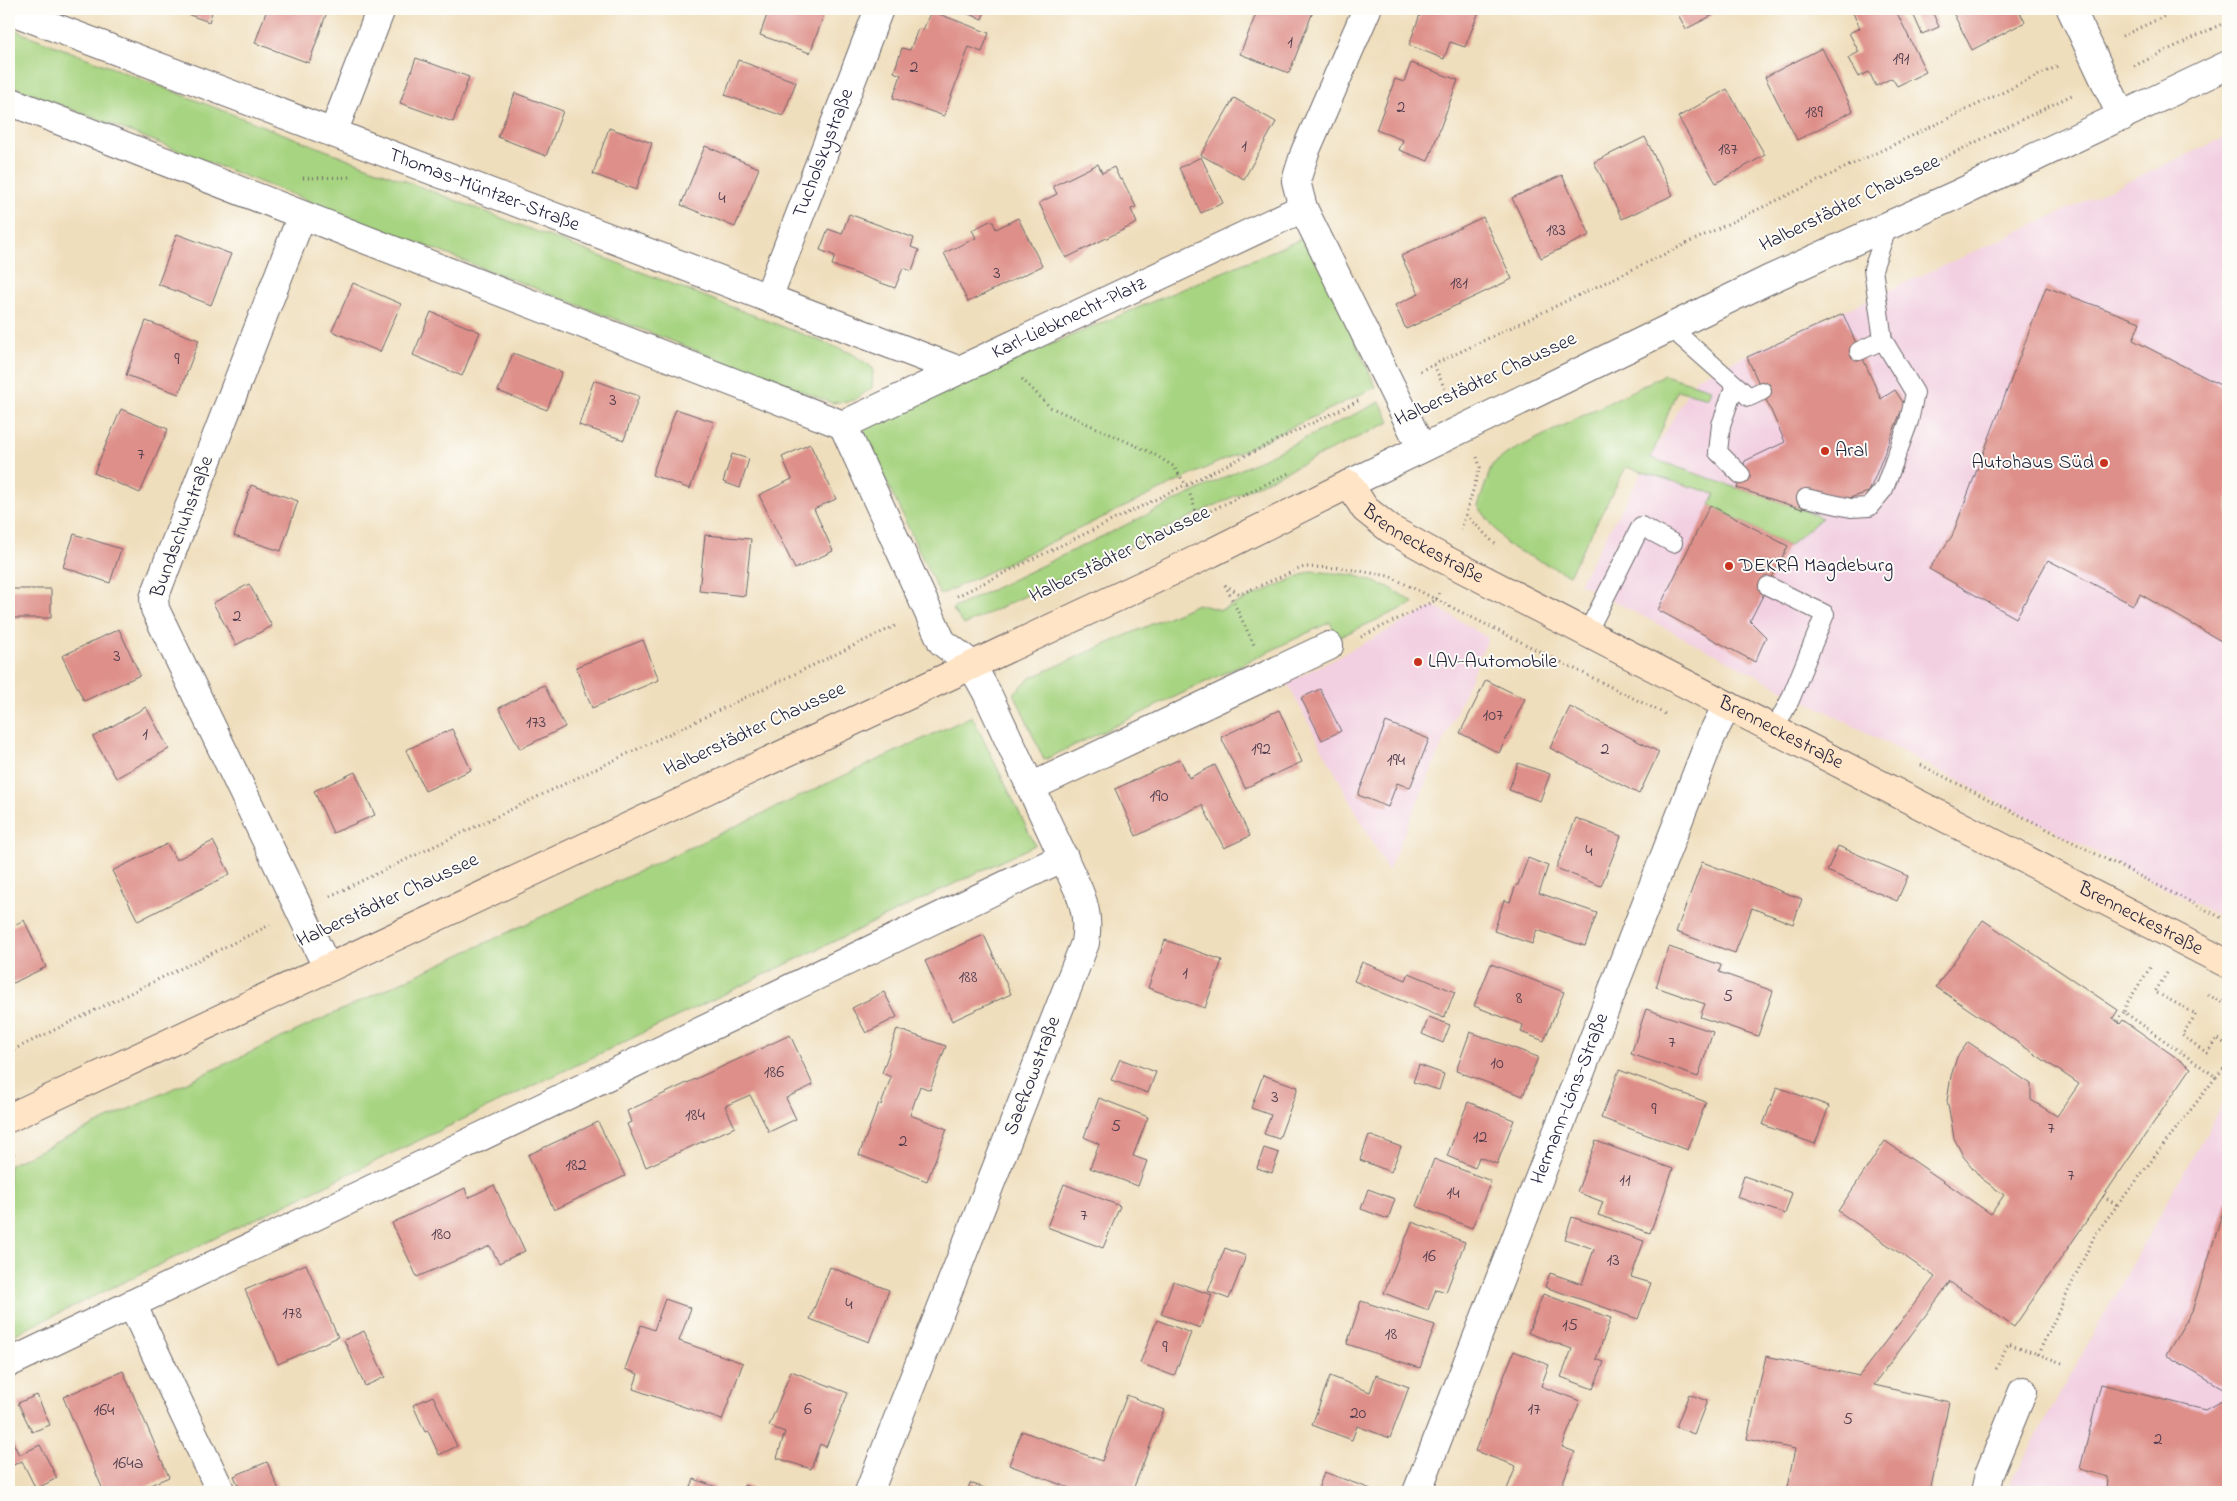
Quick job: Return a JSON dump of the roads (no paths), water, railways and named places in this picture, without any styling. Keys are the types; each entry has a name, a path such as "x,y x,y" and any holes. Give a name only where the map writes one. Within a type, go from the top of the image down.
{"main road":[{"name":"Brenneckestraße","path":"1349,484 1365,509 1390,529 1587,633 2228,964"},
{"name":"Halberstädter Chaussee","path":"9,1118 1210,553 1349,484"}],"street":[{"path":"333,133 381,9"},
{"name":"Tucholskystraße","path":"768,298 878,9"},
{"path":"1367,9 1306,152 1296,181 1303,208 1421,447"},
{"path":"2071,9 2122,117"},
{"name":"Thomas-Müntzer-Straße","path":"9,10 958,370"},
{"name":"Halberstädter Chaussee","path":"1349,484 1421,447 2122,117 2228,65"},
{"path":"9,101 843,425 942,642 971,664"},
{"name":"Karl-Liebknecht-Platz","path":"843,425 1303,208"},
{"name":"Bundschuhstraße","path":"302,215 154,598 155,610 327,967"},
{"path":"1031,787 1329,646"},
{"name":"Saefkowstraße","path":"869,1492 1085,943 1088,924 1086,906 1064,857 987,693 971,664"},
{"name":"Hermann-Löns-Straße","path":"1417,1492 1707,746 1727,705"},
{"path":"9,1363 1064,857"},
{"path":"132,1304 222,1492"},
{"path":"1985,1492 1989,1474 2023,1391"}],"lane":[{"path":"1806,498 1851,508 1869,507 1884,490 1909,421 1915,393 1883,340 1873,269 1888,226"},
{"path":"1671,328 1749,398 1762,392"},
{"path":"1859,350 1883,340"},
{"path":"1735,384 1721,425 1718,452 1741,474"},
{"path":"1587,633 1641,526 1673,543"},
{"path":"1768,586 1825,614 1790,700 1774,730"}],"place":[{"name":"Aral","path":"1825,451"},
{"name":"Autohaus Süd","path":"2104,463"},
{"name":"DEKRA Magdeburg","path":"1729,566"},
{"name":"LAV-Automobile","path":"1418,662"}]}
